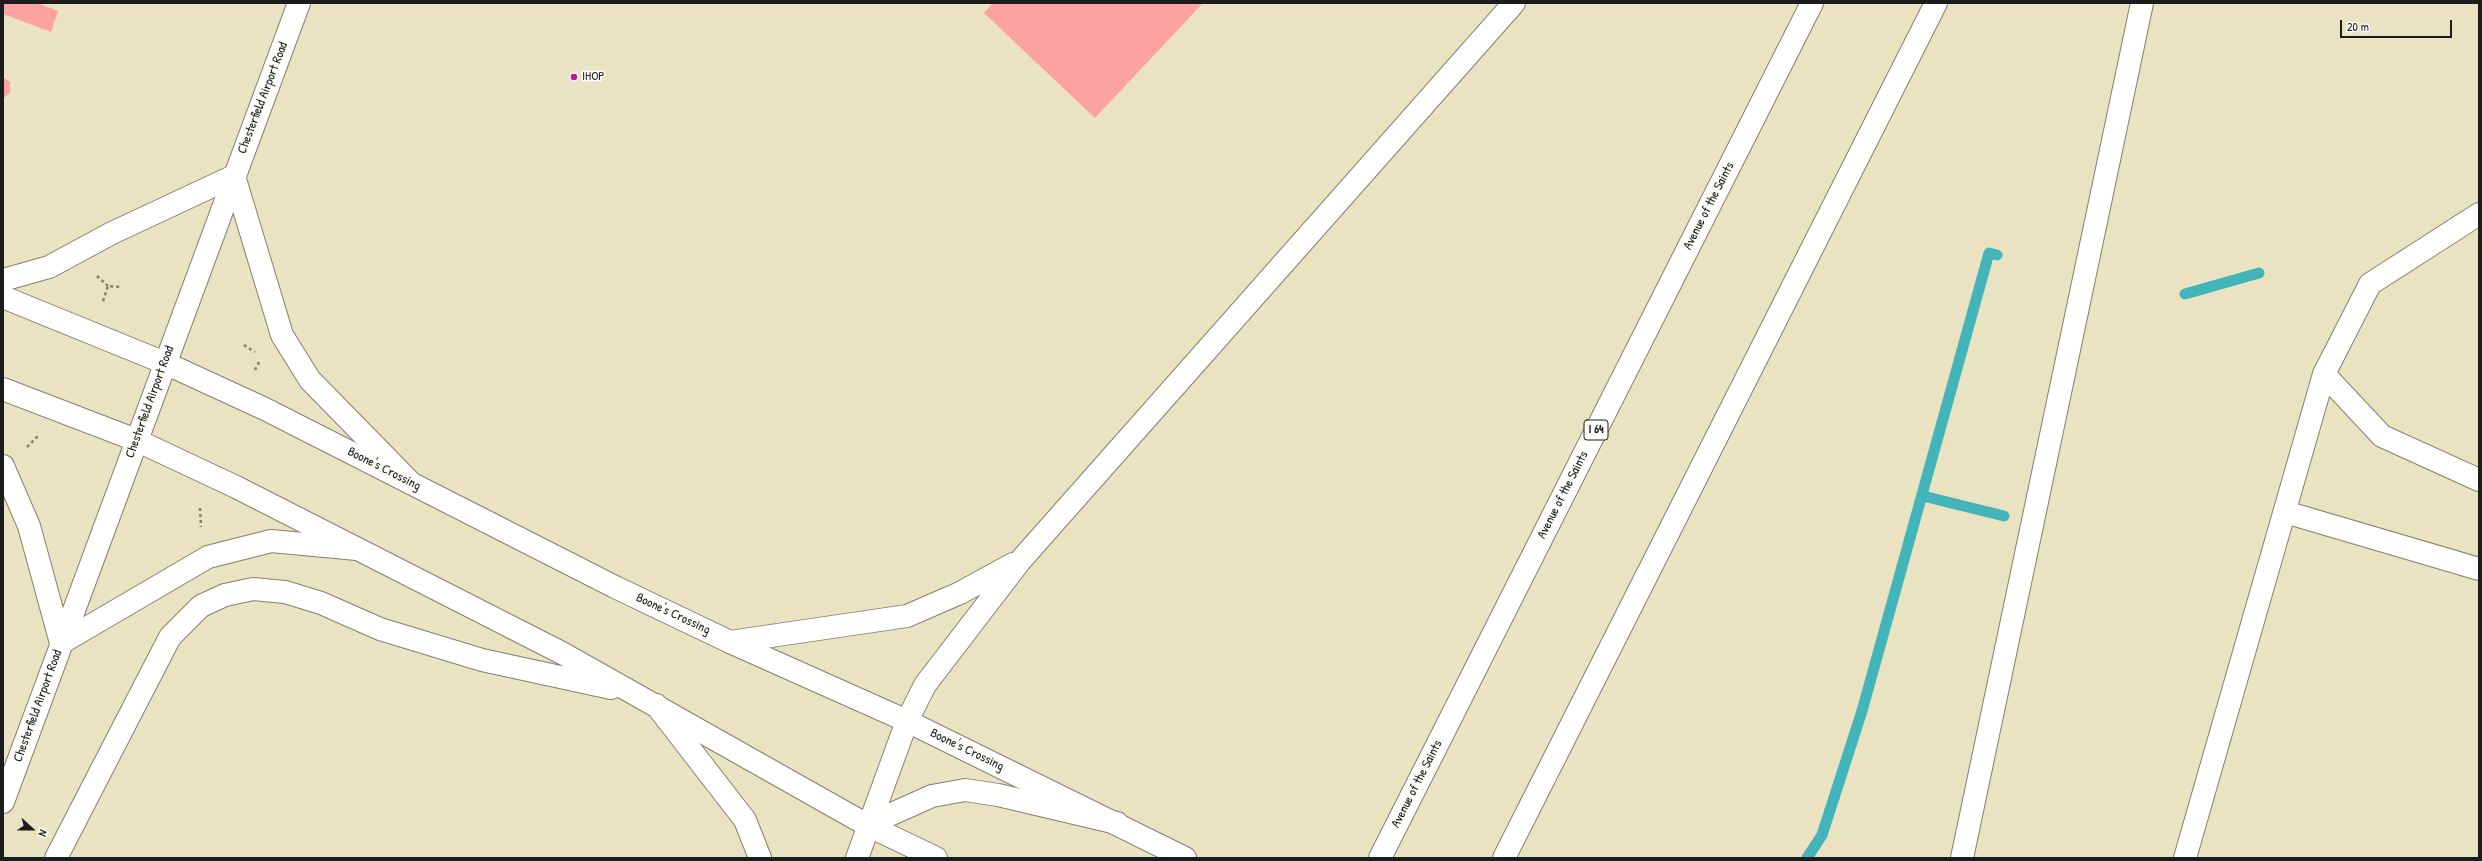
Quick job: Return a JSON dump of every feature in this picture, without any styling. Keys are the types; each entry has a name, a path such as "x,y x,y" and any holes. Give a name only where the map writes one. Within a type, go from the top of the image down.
{"main road":[{"name":"Chesterfield Airport Road","path":"3,802 299,3"},
{"path":"857,858 907,721 925,685 1020,561 1514,3"},
{"name":"Avenue of the Saints","path":"1380,858 1812,3"},
{"path":"1504,858 1936,3"},
{"path":"1962,858 2142,3"},
{"path":"3,280 49,267 112,233 234,176 282,335 310,380 408,481"},
{"path":"2185,858 2324,374 2370,284 2479,214"},
{"name":"Boone's Crossing","path":"3,297 165,363 265,409 614,587 730,642 907,721 1117,823 1185,858"},
{"path":"2324,374 2382,436 2479,480"},
{"path":"3,389 136,440 236,487 562,653 868,825 936,858"},
{"path":"3,466 29,526 61,643 208,557 271,541 357,548"},
{"path":"2285,512 2479,569"},
{"path":"730,642 907,616 960,593 1020,561"},
{"path":"56,858 170,637 201,606 225,595 253,589 285,592 321,603 380,628 482,660 632,692"},
{"path":"656,705 745,820 760,858"},
{"path":"868,825 932,796 964,790 998,795 1117,823"}],"path":[{"path":"94,273 108,286 122,287"},
{"path":"103,301 108,286"},
{"path":"244,345 261,356 254,373"},
{"path":"23,451 39,435"},
{"path":"200,508 201,531"}],"building":[{"path":"3,3 38,3 58,11 51,32 3,14"},
{"path":"993,3 1203,3 1095,118 984,13"},
{"path":"3,77 10,82 10,92 3,99"}],"waterway":[{"path":"1807,858 1822,835 1862,711 1989,253 1997,255"},
{"path":"2185,294 2259,273"},
{"path":"1923,496 2004,516"}],"place":[{"name":"IHOP","path":"574,77"}]}
